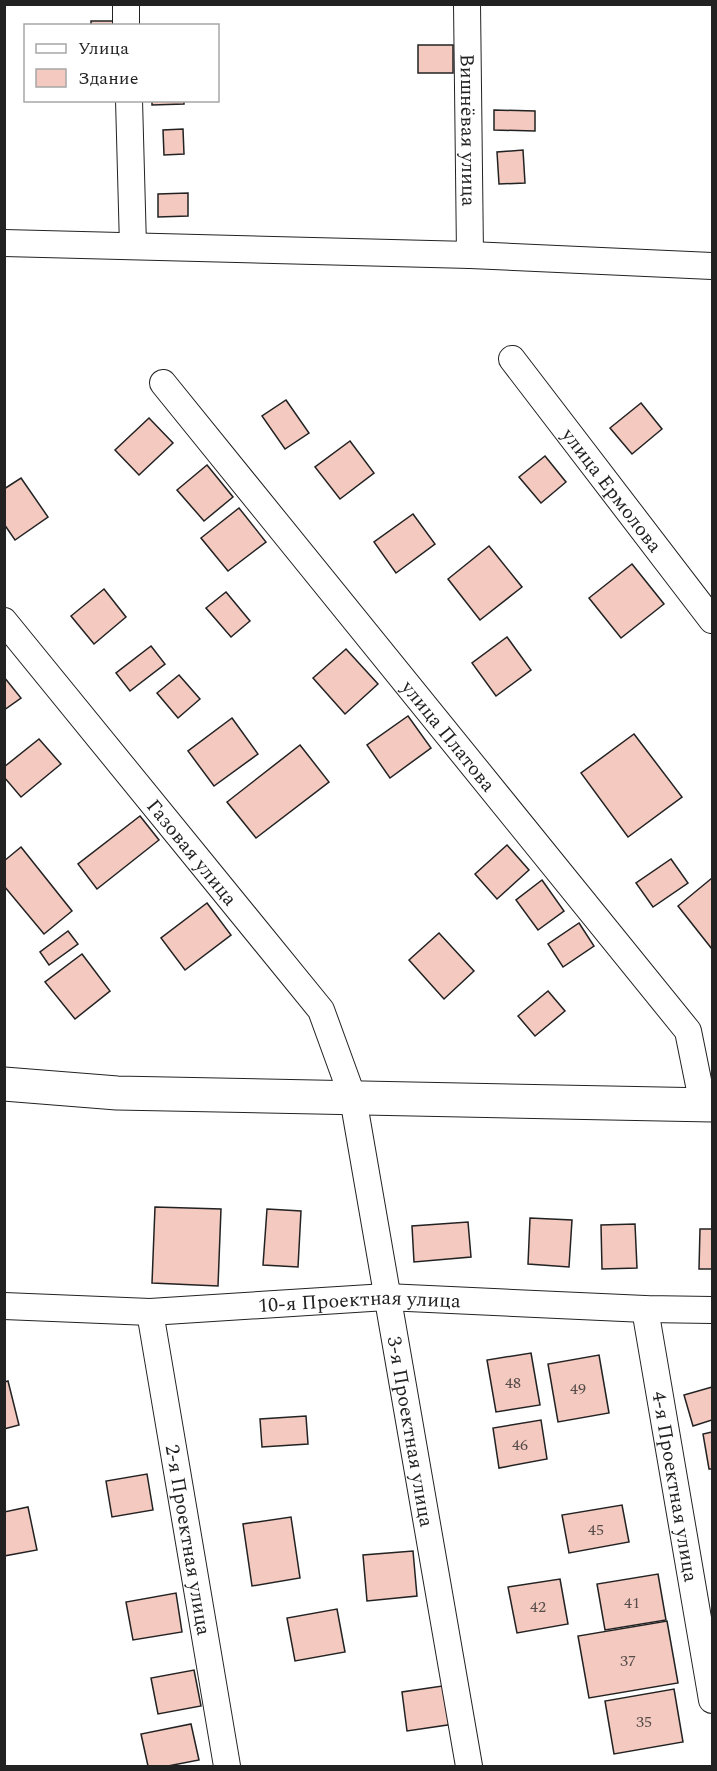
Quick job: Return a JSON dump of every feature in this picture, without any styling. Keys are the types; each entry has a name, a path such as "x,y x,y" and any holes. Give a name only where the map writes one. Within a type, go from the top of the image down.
{"main road":[{"path":"4,1084 117,1093 708,1105"}],"street":[{"path":"126,4 126,24"},
{"name":"Вишнёвая улица","path":"467,4 470,255"},
{"path":"129,102 133,246"},
{"path":"4,243 470,255 712,266"},
{"name":"улица Ермолова","path":"512,359 712,620"},
{"name":"улица Платова","path":"163,383 688,1031 708,1105"},
{"name":"Газовая улица","path":"4,621 321,1010 353,1098"},
{"name":"3-я Проектная улица","path":"353,1098 469,1767"},
{"name":"10-я Проектная улица","path":"4,1306 150,1312 386,1297 712,1310"},
{"name":"4-я Проектная улица","path":"645,1309 712,1700"},
{"name":"2-я Проектная улица","path":"150,1312 227,1767"}],"building":[{"path":"91,21 114,21 114,24 91,24"},
{"path":"418,45 453,45 453,73 418,73"},
{"path":"152,102 184,102 184,104 152,105"},
{"path":"494,110 535,111 535,131 494,130"},
{"path":"183,129 184,154 164,155 163,130"},
{"path":"523,150 525,183 499,184 497,152"},
{"path":"188,193 188,216 158,217 158,194"},
{"path":"286,400 309,433 285,449 262,416"},
{"path":"641,403 662,429 632,454 610,428"},
{"path":"149,418 173,443 139,475 115,450"},
{"path":"350,441 374,473 340,499 315,467"},
{"path":"545,456 566,482 541,503 519,477"},
{"path":"207,465 233,497 204,521 177,490"},
{"path":"21,478 48,517 15,540 4,524 4,489"},
{"path":"239,508 266,542 228,571 201,538"},
{"path":"413,514 435,544 396,573 374,542"},
{"path":"489,546 522,587 480,620 448,579"},
{"path":"632,564 664,604 621,638 589,598"},
{"path":"104,589 126,617 94,644 71,616"},
{"path":"226,592 250,621 231,637 206,608"},
{"path":"507,637 531,670 496,696 472,663"},
{"path":"151,646 165,664 130,691 116,673"},
{"path":"346,649 378,684 345,714 313,678"},
{"path":"179,675 200,699 178,718 157,693"},
{"path":"4,677 21,698 4,710"},
{"path":"408,716 431,748 390,778 367,745"},
{"path":"232,718 258,754 214,786 188,751"},
{"path":"634,734 682,797 628,837 581,773"},
{"path":"39,739 61,764 21,797 4,777 4,767"},
{"path":"300,745 329,782 256,838 227,802"},
{"path":"140,816 159,840 97,889 78,864"},
{"path":"507,845 529,870 497,899 475,874"},
{"path":"21,847 72,911 44,934 4,886 4,861"},
{"path":"671,859 688,883 653,907 636,883"},
{"path":"712,878 712,949 678,906"},
{"path":"542,880 564,911 538,930 516,900"},
{"path":"207,903 231,935 185,970 161,938"},
{"path":"579,923 594,946 563,967 548,944"},
{"path":"68,931 78,944 49,965 40,952"},
{"path":"439,933 474,971 444,999 409,960"},
{"path":"82,954 110,991 75,1019 45,982"},
{"path":"548,991 565,1011 535,1036 518,1016"},
{"path":"155,1207 221,1209 218,1286 152,1283"},
{"path":"267,1209 301,1211 298,1267 263,1265"},
{"path":"530,1218 572,1220 569,1267 528,1264"},
{"path":"468,1222 471,1257 414,1262 412,1226"},
{"path":"635,1224 637,1268 602,1269 601,1225"},
{"path":"700,1229 712,1229 712,1269 699,1269"},
{"path":"531,1353 540,1405 496,1412 487,1360"},
{"path":"599,1355 609,1413 558,1422 548,1364"},
{"path":"8,1381 19,1425 4,1429 4,1382"},
{"path":"712,1387 712,1420 693,1426 684,1395"},
{"path":"306,1416 308,1444 262,1447 260,1419"},
{"path":"541,1420 547,1459 499,1468 493,1428"},
{"path":"712,1432 712,1469 709,1469 703,1434"},
{"path":"147,1474 153,1510 112,1517 106,1481"},
{"path":"622,1505 629,1542 569,1553 562,1515"},
{"path":"28,1507 37,1550 4,1556 4,1512"},
{"path":"291,1517 300,1578 252,1586 243,1524"},
{"path":"413,1551 417,1596 367,1601 363,1555"},
{"path":"658,1574 666,1620 605,1630 597,1584"},
{"path":"560,1579 568,1624 517,1633 508,1587"},
{"path":"176,1593 182,1632 133,1640 126,1602"},
{"path":"337,1609 345,1652 295,1661 287,1618"},
{"path":"667,1621 678,1683 589,1698 578,1636"},
{"path":"194,1670 201,1706 158,1714 151,1678"},
{"path":"449,1685 454,1724 407,1731 402,1692"},
{"path":"674,1689 683,1742 614,1754 605,1701"},
{"path":"191,1724 199,1760 168,1766 148,1766 141,1734"}]}
